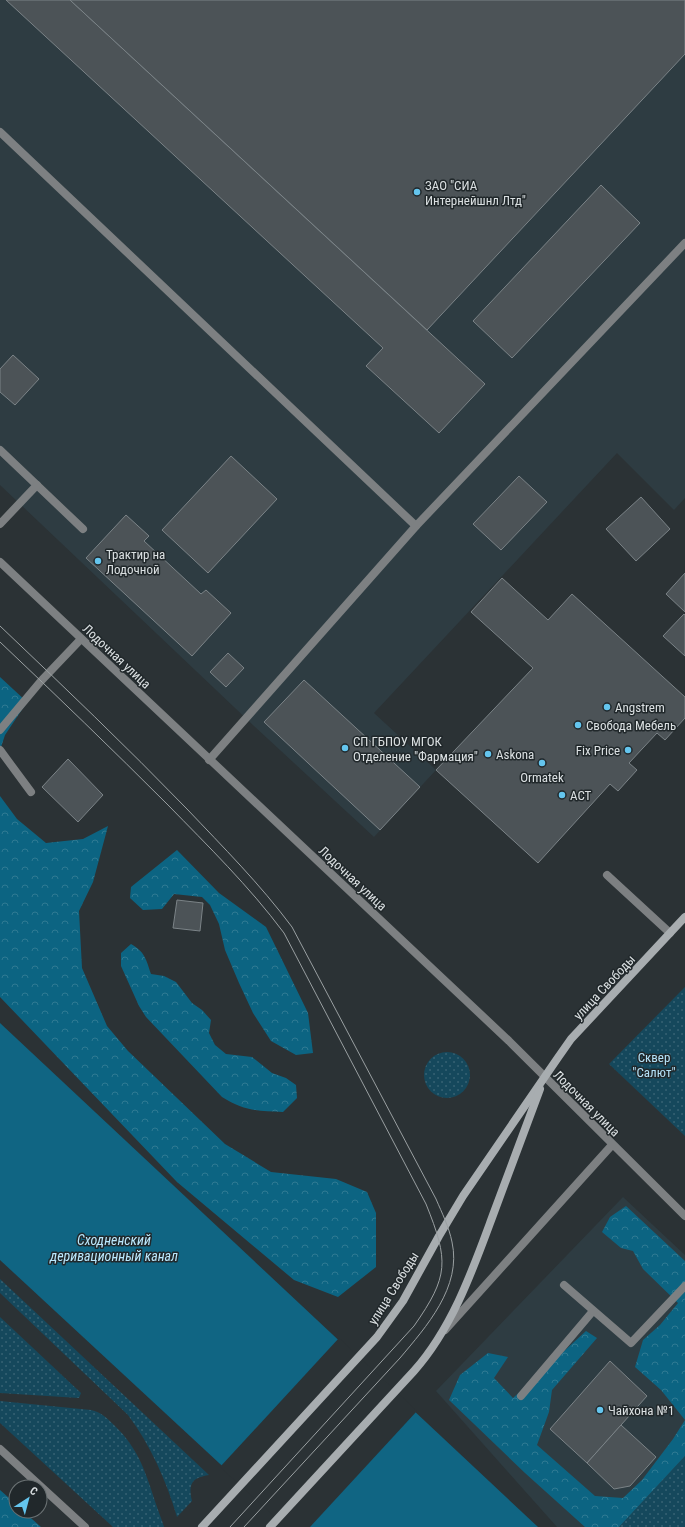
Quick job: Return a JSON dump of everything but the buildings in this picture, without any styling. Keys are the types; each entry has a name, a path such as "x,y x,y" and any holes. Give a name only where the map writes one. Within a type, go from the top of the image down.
{"main road":[{"name":"улица Свободы","path":"202,1527 215,1511 376,1337 403,1301 463,1196 544,1077 572,1039 685,917"},
{"name":"улица Свободы","path":"270,1527 426,1358 440,1336 474,1267 544,1077"}],"street":[{"path":"0,132 416,526"},
{"path":"209,760 416,526 685,243"},
{"path":"0,450 83,529"},
{"path":"0,524 37,485"},
{"name":"Лодочная улица","path":"0,562 494,1027 685,1216"},
{"path":"0,730 45,676 82,639"},
{"path":"0,750 31,792"},
{"path":"607,875 670,933"},
{"name":"улица Свободы","path":"440,1336 612,1144"},
{"path":"564,1285 631,1343 685,1286"},
{"path":"521,1396 594,1311"},
{"path":"0,1449 85,1527"}],"shaded area":[{"path":"0,0 685,0 685,498 674,510 617,453 374,713 436,770 374,837 254,726 0,485"},
{"path":"623,1197 685,1255 685,1456 619,1527 557,1527 436,1391"}],"green space":[{"path":"0,677 27,702 5,735 0,750"},
{"path":"0,796 17,819 46,843 83,839 108,826 93,882 79,911 82,968 107,1026 128,1051 225,1144 271,1172 336,1179 367,1192 376,1213 376,1267 338,1297 294,1280 177,1182 0,997"},
{"path":"177,850 219,893 266,927 308,1013 313,1053 296,1055 271,1041 253,1013 225,950 219,924 210,905 202,897 174,894 162,909 143,910 130,898 131,887"},
{"path":"131,944 142,953 151,974 164,976 176,982 192,1003 202,1010 211,1020 209,1033 215,1045 226,1054 252,1057 272,1073 286,1078 296,1085 297,1098 283,1112 244,1108 222,1097 146,1017 139,1006 121,966 121,953"},
{"name":"Сквер \"Салют\"","path":"685,987 685,1136 609,1064"},
{"path":"442,1052 452,1052 460,1056 466,1062 470,1070 470,1080 466,1088 460,1094 452,1098 442,1098 434,1094 428,1088 424,1080 424,1070 428,1062 434,1056"},
{"path":"626,1206 685,1261 685,1420 661,1390 635,1367 643,1340 660,1325 678,1303 643,1269 633,1251 621,1248 602,1232 610,1217"},
{"path":"0,1279 209,1475 203,1476 193,1482 191,1486 192,1501 177,1517 168,1490 151,1451 128,1415 0,1293"},
{"path":"0,1317 81,1393 79,1398 0,1393"},
{"path":"586,1331 597,1338 552,1390 549,1412 537,1445 595,1496 623,1498 642,1480 673,1439 685,1420 685,1456 619,1527 585,1527 525,1473 449,1400 460,1375 488,1353 508,1357 494,1378 513,1398"},
{"path":"0,1401 91,1410 104,1416 123,1434 136,1453 145,1473 164,1527 113,1527 0,1423"},
{"path":"685,1456 685,1527 619,1527"},
{"path":"0,1490 8,1497 8,1519 32,1519 41,1527 0,1527"}],"water":[{"name":"Сходненский деривационный канал","path":"0,1023 538,1527 288,1527 0,1260"}],"pier":[{"path":"339,1338 417,1411 310,1527 286,1527 220,1467"}],"tram line":[{"path":"0,626 118,739 187,809 254,881 292,927 436,1199 451,1236 454,1259 452,1275 447,1290 431,1320 400,1358 244,1527"},
{"path":"0,642 106,743 168,805 228,867 257,899 284,933 426,1204 439,1240 442,1254 442,1268 439,1280 426,1309 414,1326 230,1527"}],"place":[{"name":"ЗАО \"СИА Интернейшнл Лтд\"","path":"417,192"},
{"name":"Трактир на Лодочной","path":"98,561"},
{"name":"Angstrem","path":"607,707"},
{"name":"Свобода Мебель","path":"578,725"},
{"name":"СП ГБПОУ МГОК Отделение \"Фармация\"","path":"345,748"},
{"name":"Fix Price","path":"628,750"},
{"name":"Askona","path":"488,754"},
{"name":"Ormatek","path":"542,763"},
{"name":"АСТ","path":"562,795"},
{"name":"Чайхона №1","path":"600,1410"}]}
